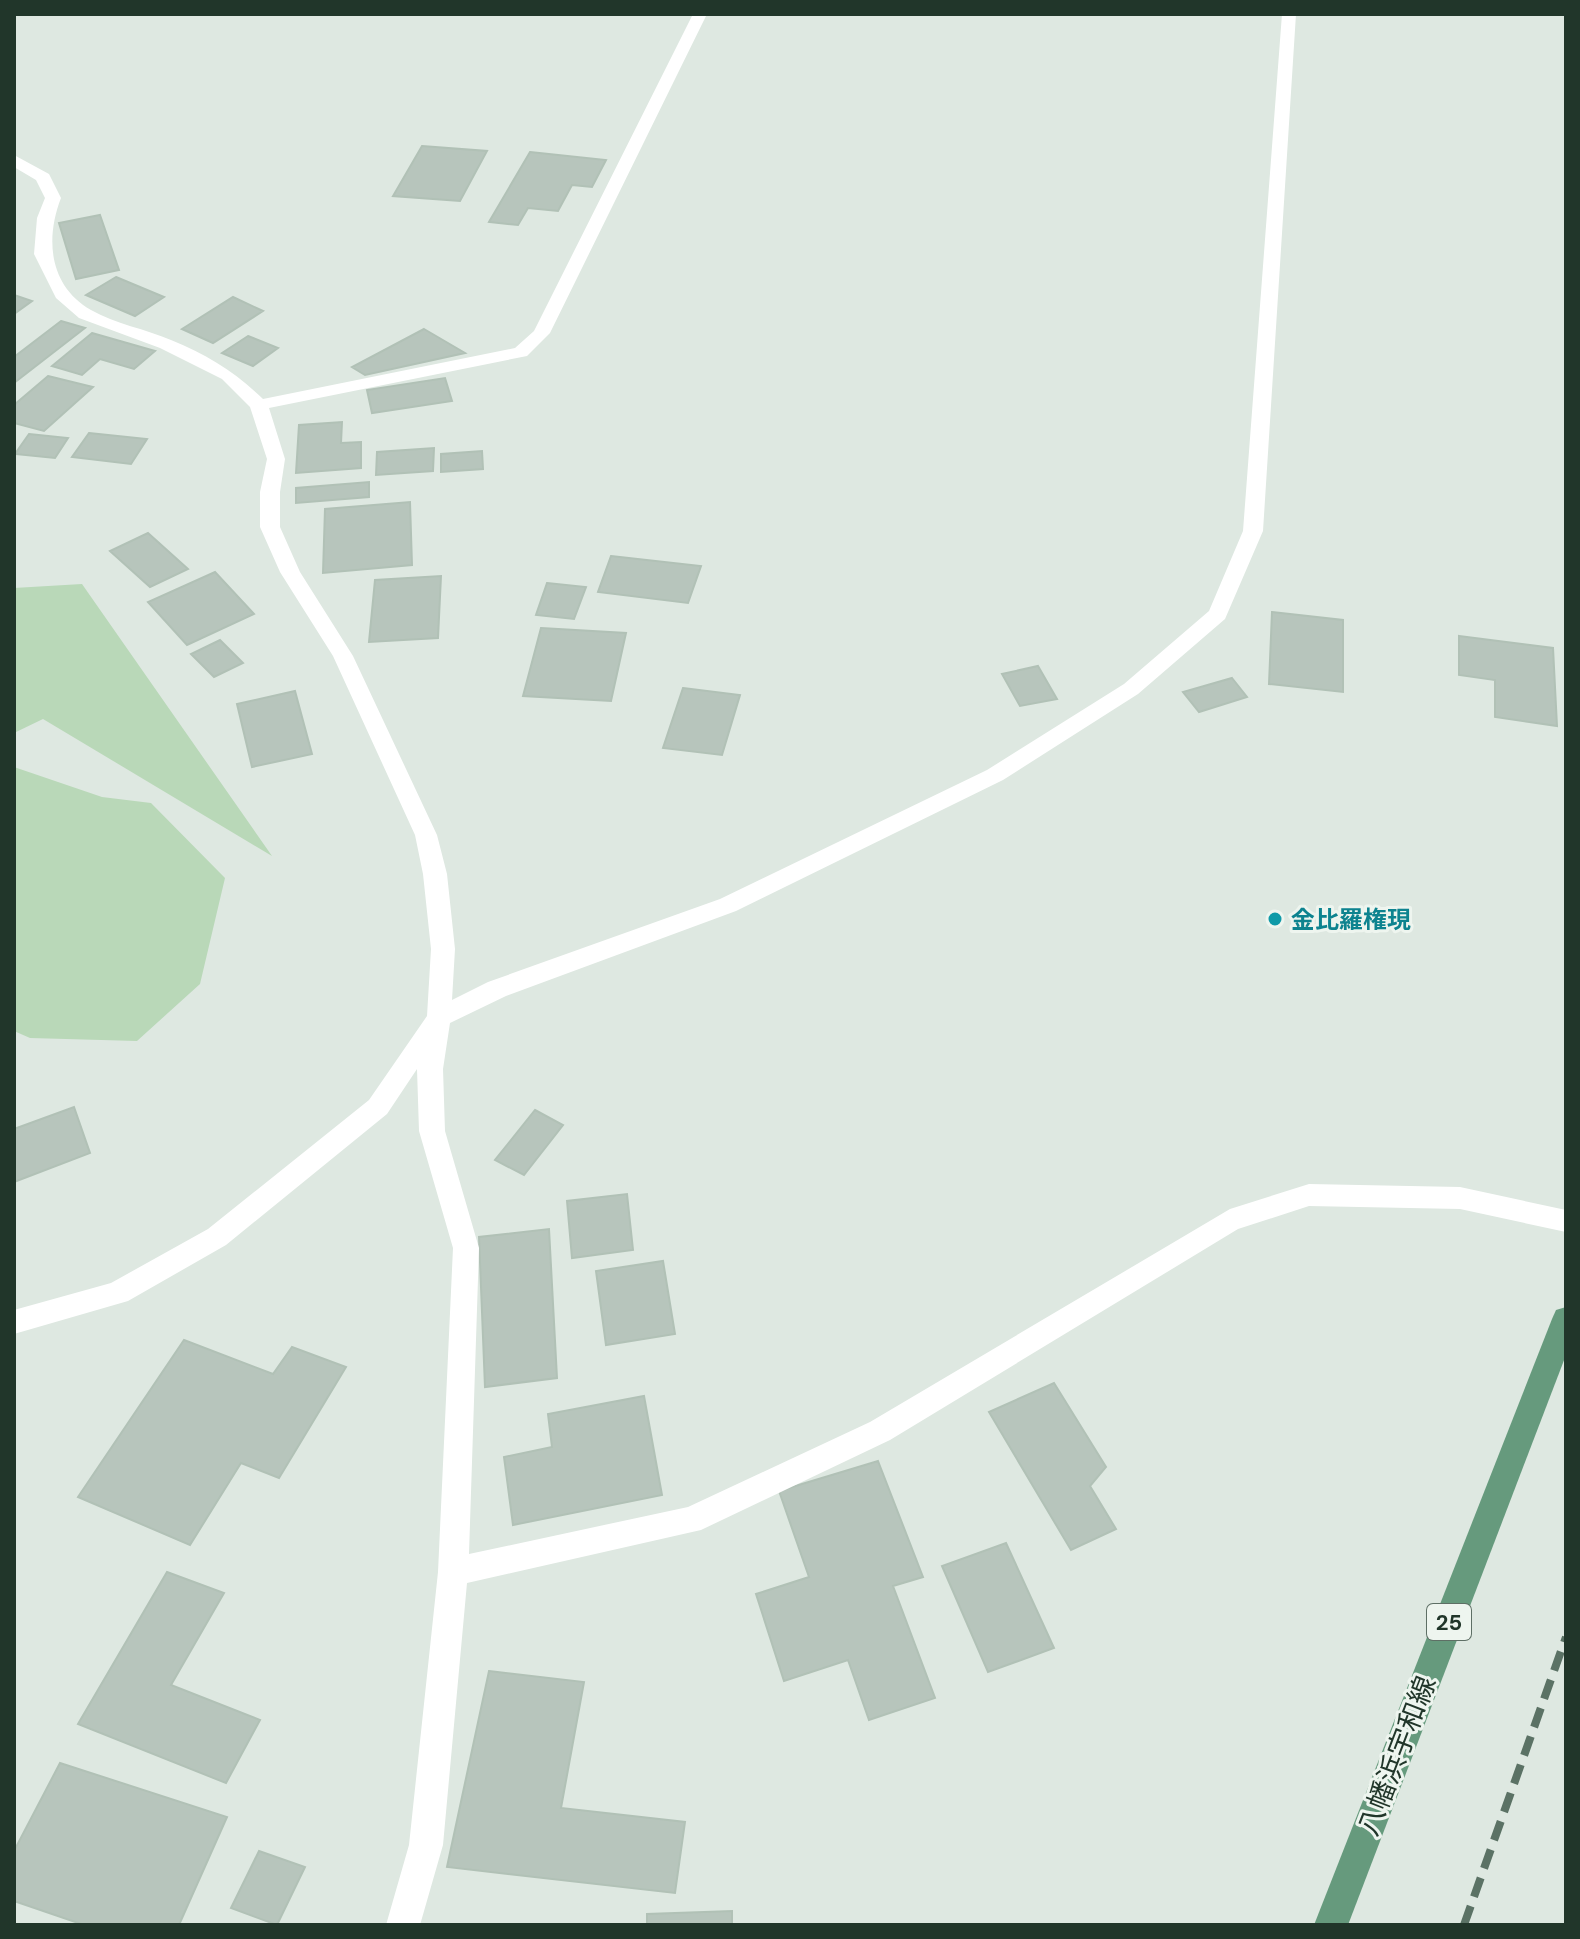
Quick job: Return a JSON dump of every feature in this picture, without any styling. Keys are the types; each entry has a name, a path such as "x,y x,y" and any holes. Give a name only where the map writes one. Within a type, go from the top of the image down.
{"main road":[{"name":"八幡浜宇和線","path":"1331,1925 1566,1319"}],"street":[{"path":"259,405 288,396 521,352 541,333 700,14"},
{"path":"14,1322 118,1293 217,1237 378,1107 439,1018 497,989 728,905 995,775 1131,689 1218,614 1253,531 1289,14"},
{"path":"14,160 43,177 53,198 45,218 42,254 62,294 85,314 166,344 228,375 259,405 276,459 270,492 270,527 290,572 343,656 426,835 435,874 443,949 439,1018 430,1069 432,1131 466,1248 453,1572 426,1845 403,1925"},
{"path":"453,1572 691,1520 880,1431 1230,1220 1256,1211 1309,1195 1460,1198 1566,1221"}],"green space":[{"path":"82,584 272,856 43,719 14,733 14,588"},
{"path":"14,767 102,797 151,803 225,878 200,984 137,1041 30,1038 14,1031"}],"building":[{"path":"422,146 487,151 460,201 393,196"},
{"path":"530,152 606,160 592,187 572,185 558,211 528,208 518,225 489,222"},
{"path":"100,215 119,270 76,279 59,223"},
{"path":"116,277 164,297 135,316 86,295"},
{"path":"14,295 32,301 14,314"},
{"path":"233,297 263,311 213,343 182,329"},
{"path":"61,321 85,328 14,383 14,357"},
{"path":"424,329 465,353 365,375 352,367"},
{"path":"92,333 155,351 134,369 100,359 82,375 52,366"},
{"path":"248,336 278,348 253,366 222,353"},
{"path":"48,376 93,387 44,431 14,423 14,405"},
{"path":"445,378 452,401 372,413 367,390"},
{"path":"342,422 341,443 361,442 361,468 296,473 299,425"},
{"path":"89,433 147,439 131,464 72,457"},
{"path":"29,434 68,438 55,458 15,454"},
{"path":"434,448 433,471 376,475 377,452"},
{"path":"482,451 483,469 441,472 441,454"},
{"path":"369,482 369,497 296,503 296,488"},
{"path":"410,502 412,565 323,573 325,509"},
{"path":"148,533 188,569 150,587 110,551"},
{"path":"611,556 701,566 688,603 598,592"},
{"path":"215,572 254,614 187,645 148,602"},
{"path":"441,576 438,638 369,642 375,580"},
{"path":"547,583 586,587 574,619 536,615"},
{"path":"1272,612 1343,620 1343,692 1269,684"},
{"path":"541,628 626,633 611,701 523,696"},
{"path":"1459,636 1553,648 1557,726 1495,717 1495,680 1459,675"},
{"path":"220,640 243,663 214,677 191,654"},
{"path":"1038,666 1057,699 1020,706 1002,674"},
{"path":"1232,678 1247,697 1199,712 1183,692"},
{"path":"683,688 740,695 722,755 663,748"},
{"path":"295,691 312,754 252,767 237,704"},
{"path":"74,1107 90,1153 14,1182 14,1129"},
{"path":"535,1110 563,1125 524,1175 495,1160"},
{"path":"627,1194 633,1250 572,1258 567,1201"},
{"path":"549,1229 557,1378 485,1387 479,1237"},
{"path":"663,1261 675,1334 606,1345 596,1271"},
{"path":"184,1340 273,1374 292,1347 346,1367 279,1478 241,1463 190,1545 78,1497"},
{"path":"1054,1383 1106,1467 1090,1486 1116,1529 1071,1550 989,1412"},
{"path":"644,1396 662,1495 513,1525 504,1457 552,1447 548,1414"},
{"path":"878,1461 923,1577 893,1586 935,1698 869,1720 848,1660 784,1681 756,1594 809,1577 779,1491"},
{"path":"1006,1543 1054,1648 988,1672 942,1566"},
{"path":"167,1572 224,1593 171,1685 260,1720 226,1783 78,1724"},
{"path":"489,1671 584,1682 561,1808 685,1822 675,1893 447,1867"},
{"path":"60,1763 227,1817 179,1925 84,1925 14,1901 14,1851"},
{"path":"259,1851 305,1867 277,1925 231,1908"},
{"path":"732,1911 732,1925 647,1925 647,1914"}],"railway":[{"path":"1464,1925 1566,1637"}],"place":[{"name":"金比羅権現","path":"1275,919"}]}
